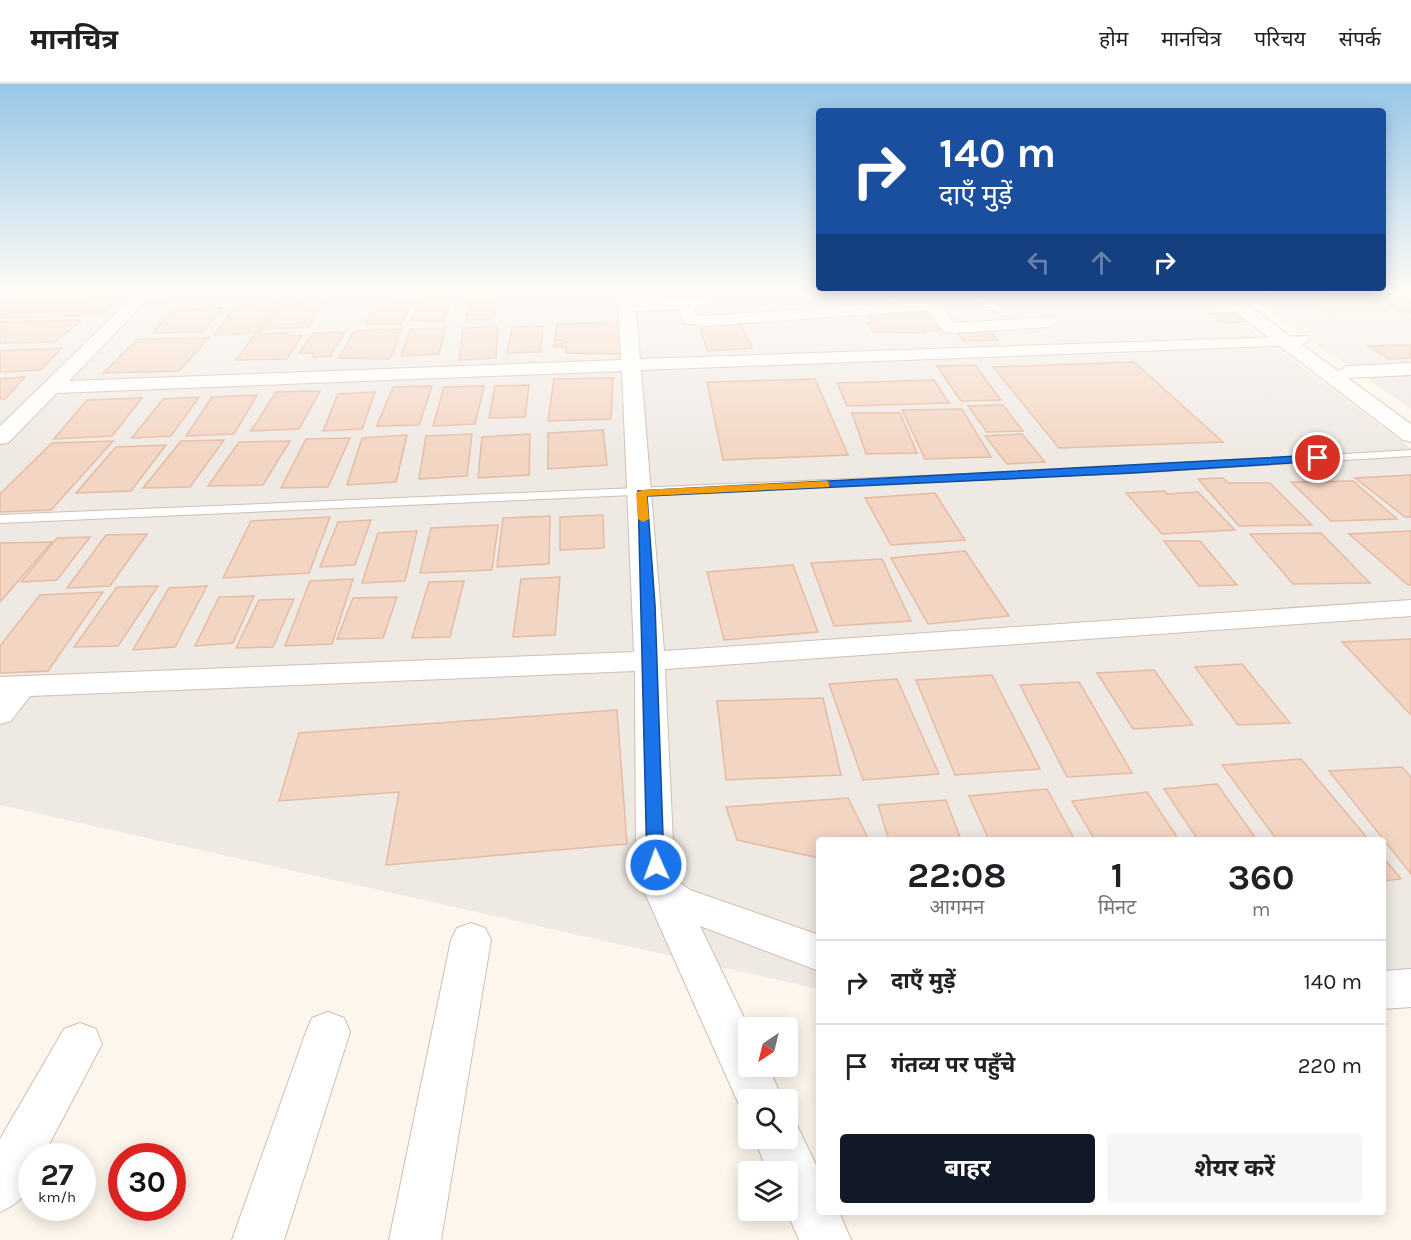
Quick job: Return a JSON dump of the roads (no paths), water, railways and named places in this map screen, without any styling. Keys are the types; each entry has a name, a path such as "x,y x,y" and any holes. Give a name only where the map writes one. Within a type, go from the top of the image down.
{"main road":[{"path":"1301,347 1411,435"},
{"path":"1304,347 1347,372 1411,417"}],"street":[{"path":"0,438 92,347"},
{"path":"630,347 642,493 656,865 663,891 755,1089"},
{"path":"52,387 1104,347"},
{"path":"1347,372 1406,372"},
{"path":"0,713 10,687 650,661 1411,608"},
{"path":"663,891 676,901 693,909 816,952"},
{"path":"415,1240 471,940"},
{"path":"1386,990 1411,988"},
{"path":"258,1240 327,1032"},
{"path":"0,1187 80,1044"},
{"path":"783,1149 825,1240"}],"lane":[{"path":"0,519 642,493 1132,470 1411,453"}]}
